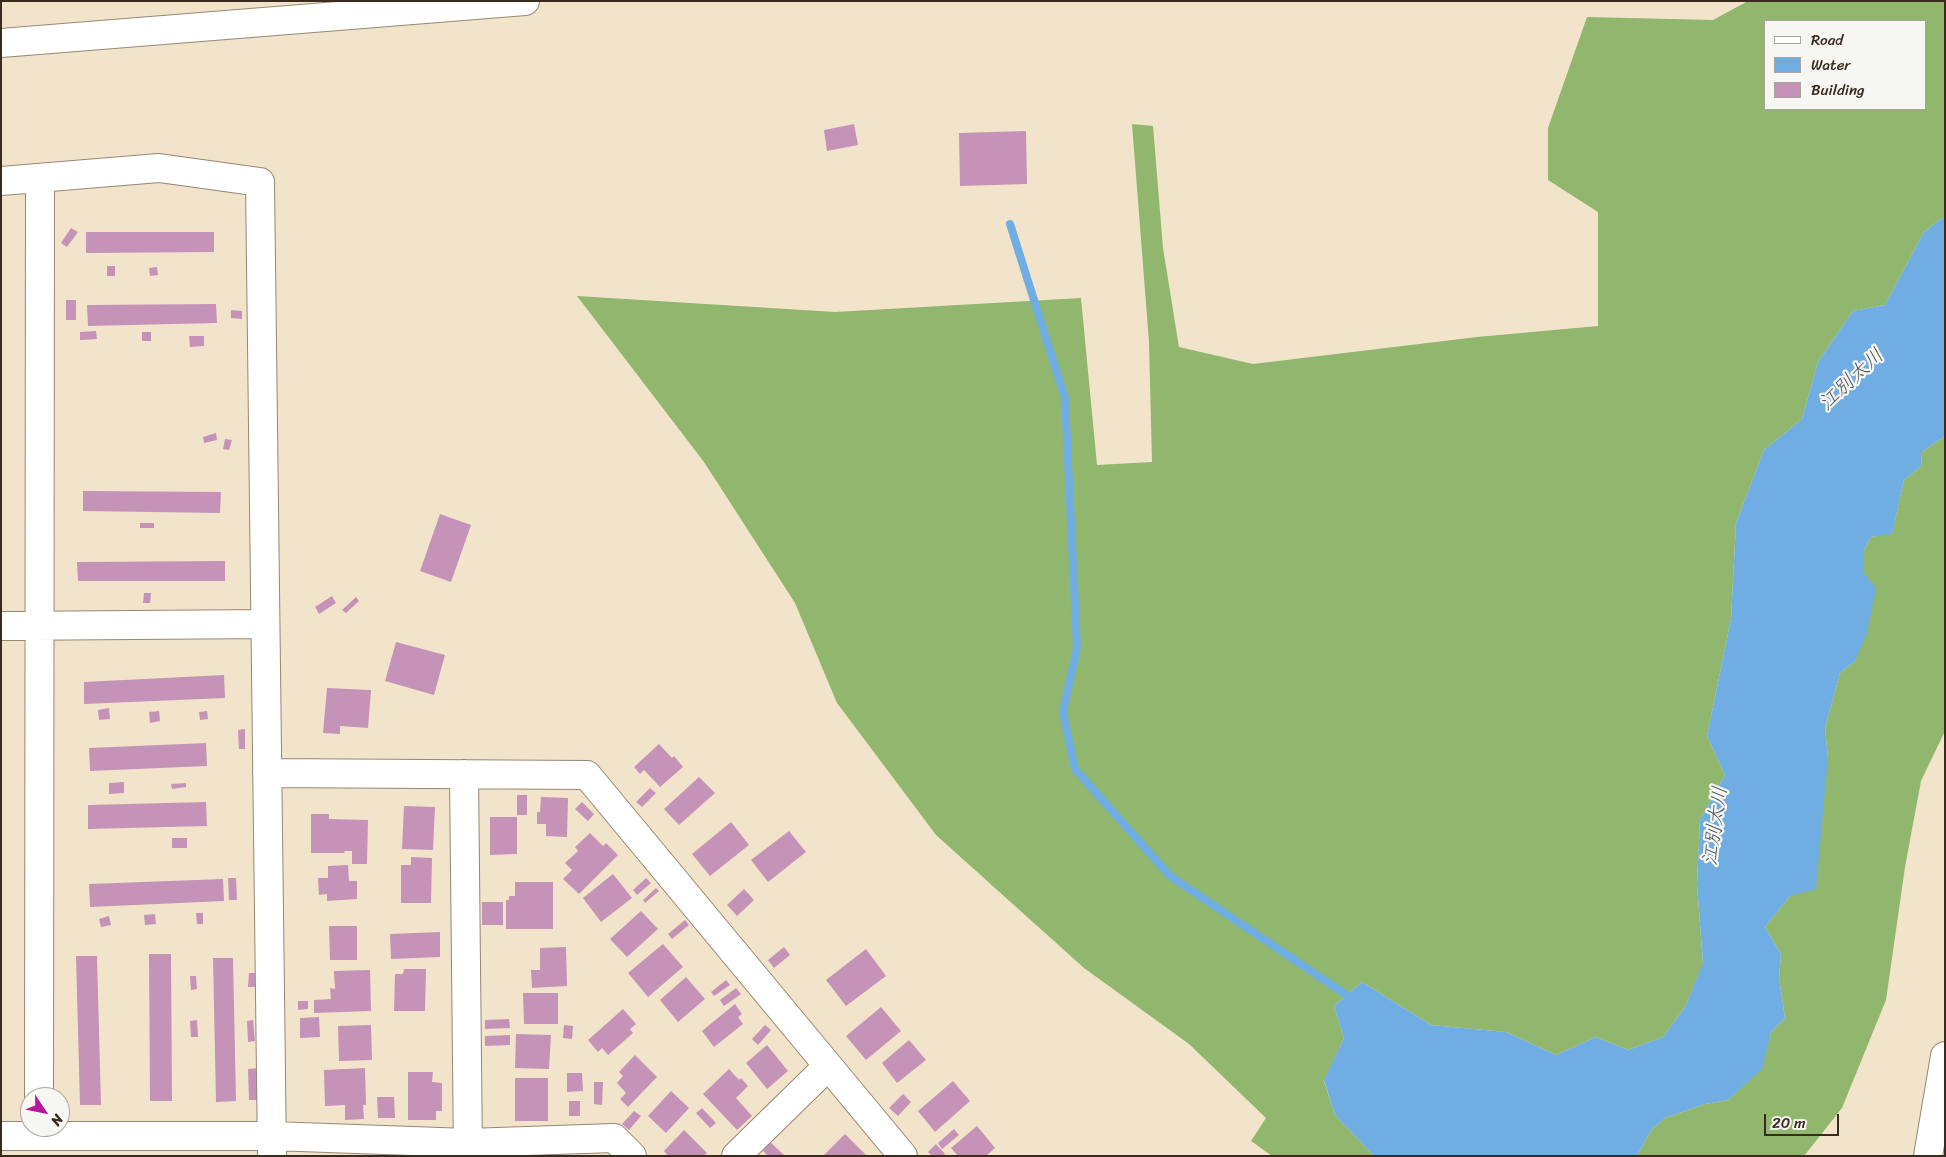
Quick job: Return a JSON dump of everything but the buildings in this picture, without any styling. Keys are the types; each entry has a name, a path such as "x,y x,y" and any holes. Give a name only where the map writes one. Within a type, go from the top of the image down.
{"street":[{"path":"1,43 525,1"},
{"path":"1,181 159,168 260,182 272,1146"},
{"path":"39,1087 40,178"},
{"path":"1,626 265,624"},
{"path":"267,773 587,775 903,1156"},
{"path":"464,774 468,1149"},
{"path":"1928,1156 1945,1056"},
{"path":"736,1156 828,1066"},
{"path":"1,1136 38,1140 468,1149 614,1138 632,1156"}],"green space":[{"path":"1748,1 1945,1 1945,216 1924,232 1885,305 1853,311 1818,362 1802,419 1764,450 1736,523 1731,619 1707,736 1725,775 1700,820 1697,884 1703,964 1685,1007 1663,1037 1628,1050 1596,1037 1556,1055 1506,1032 1431,1025 1362,982 1334,1006 1344,1038 1324,1081 1335,1115 1374,1156 1272,1156 1251,1141 1266,1118 1189,1044 1084,968 936,835 837,703 795,603 704,462 577,296 835,312 1081,298 1097,465 1152,462 1149,342 1132,124 1153,126 1163,248 1179,347 1253,364 1477,337 1598,326 1598,212 1548,180 1548,128 1587,17 1713,20"},
{"path":"1945,436 1945,731 1921,781 1905,867 1886,1000 1842,1108 1804,1156 1637,1156 1651,1130 1665,1118 1705,1104 1728,1100 1761,1069 1771,1032 1785,1018 1779,978 1781,954 1765,927 1790,896 1828,758 1825,728 1840,673 1855,661 1864,573 1864,550 1871,537 1892,533 1904,480 1921,466 1922,452"}],"water":[{"name":"江別太川","path":"1945,216 1945,436 1922,452 1921,466 1904,480 1892,534 1871,537 1864,550 1864,573 1876,588 1867,633 1855,661 1840,673 1825,728 1828,758 1816,889 1790,896 1765,927 1781,954 1779,978 1785,1018 1771,1032 1762,1069 1728,1100 1705,1104 1665,1118 1651,1130 1637,1156 1374,1156 1335,1115 1324,1080 1344,1038 1334,1006 1362,982 1431,1025 1506,1032 1556,1055 1596,1037 1628,1050 1663,1037 1685,1007 1703,963 1697,884 1700,820 1725,775 1707,736 1731,619 1736,523 1764,450 1802,419 1818,362 1853,311 1885,305 1924,232"}],"waterway":[{"path":"1010,224 1065,398 1077,647 1063,712 1075,769 1170,876 1354,1000"}]}
